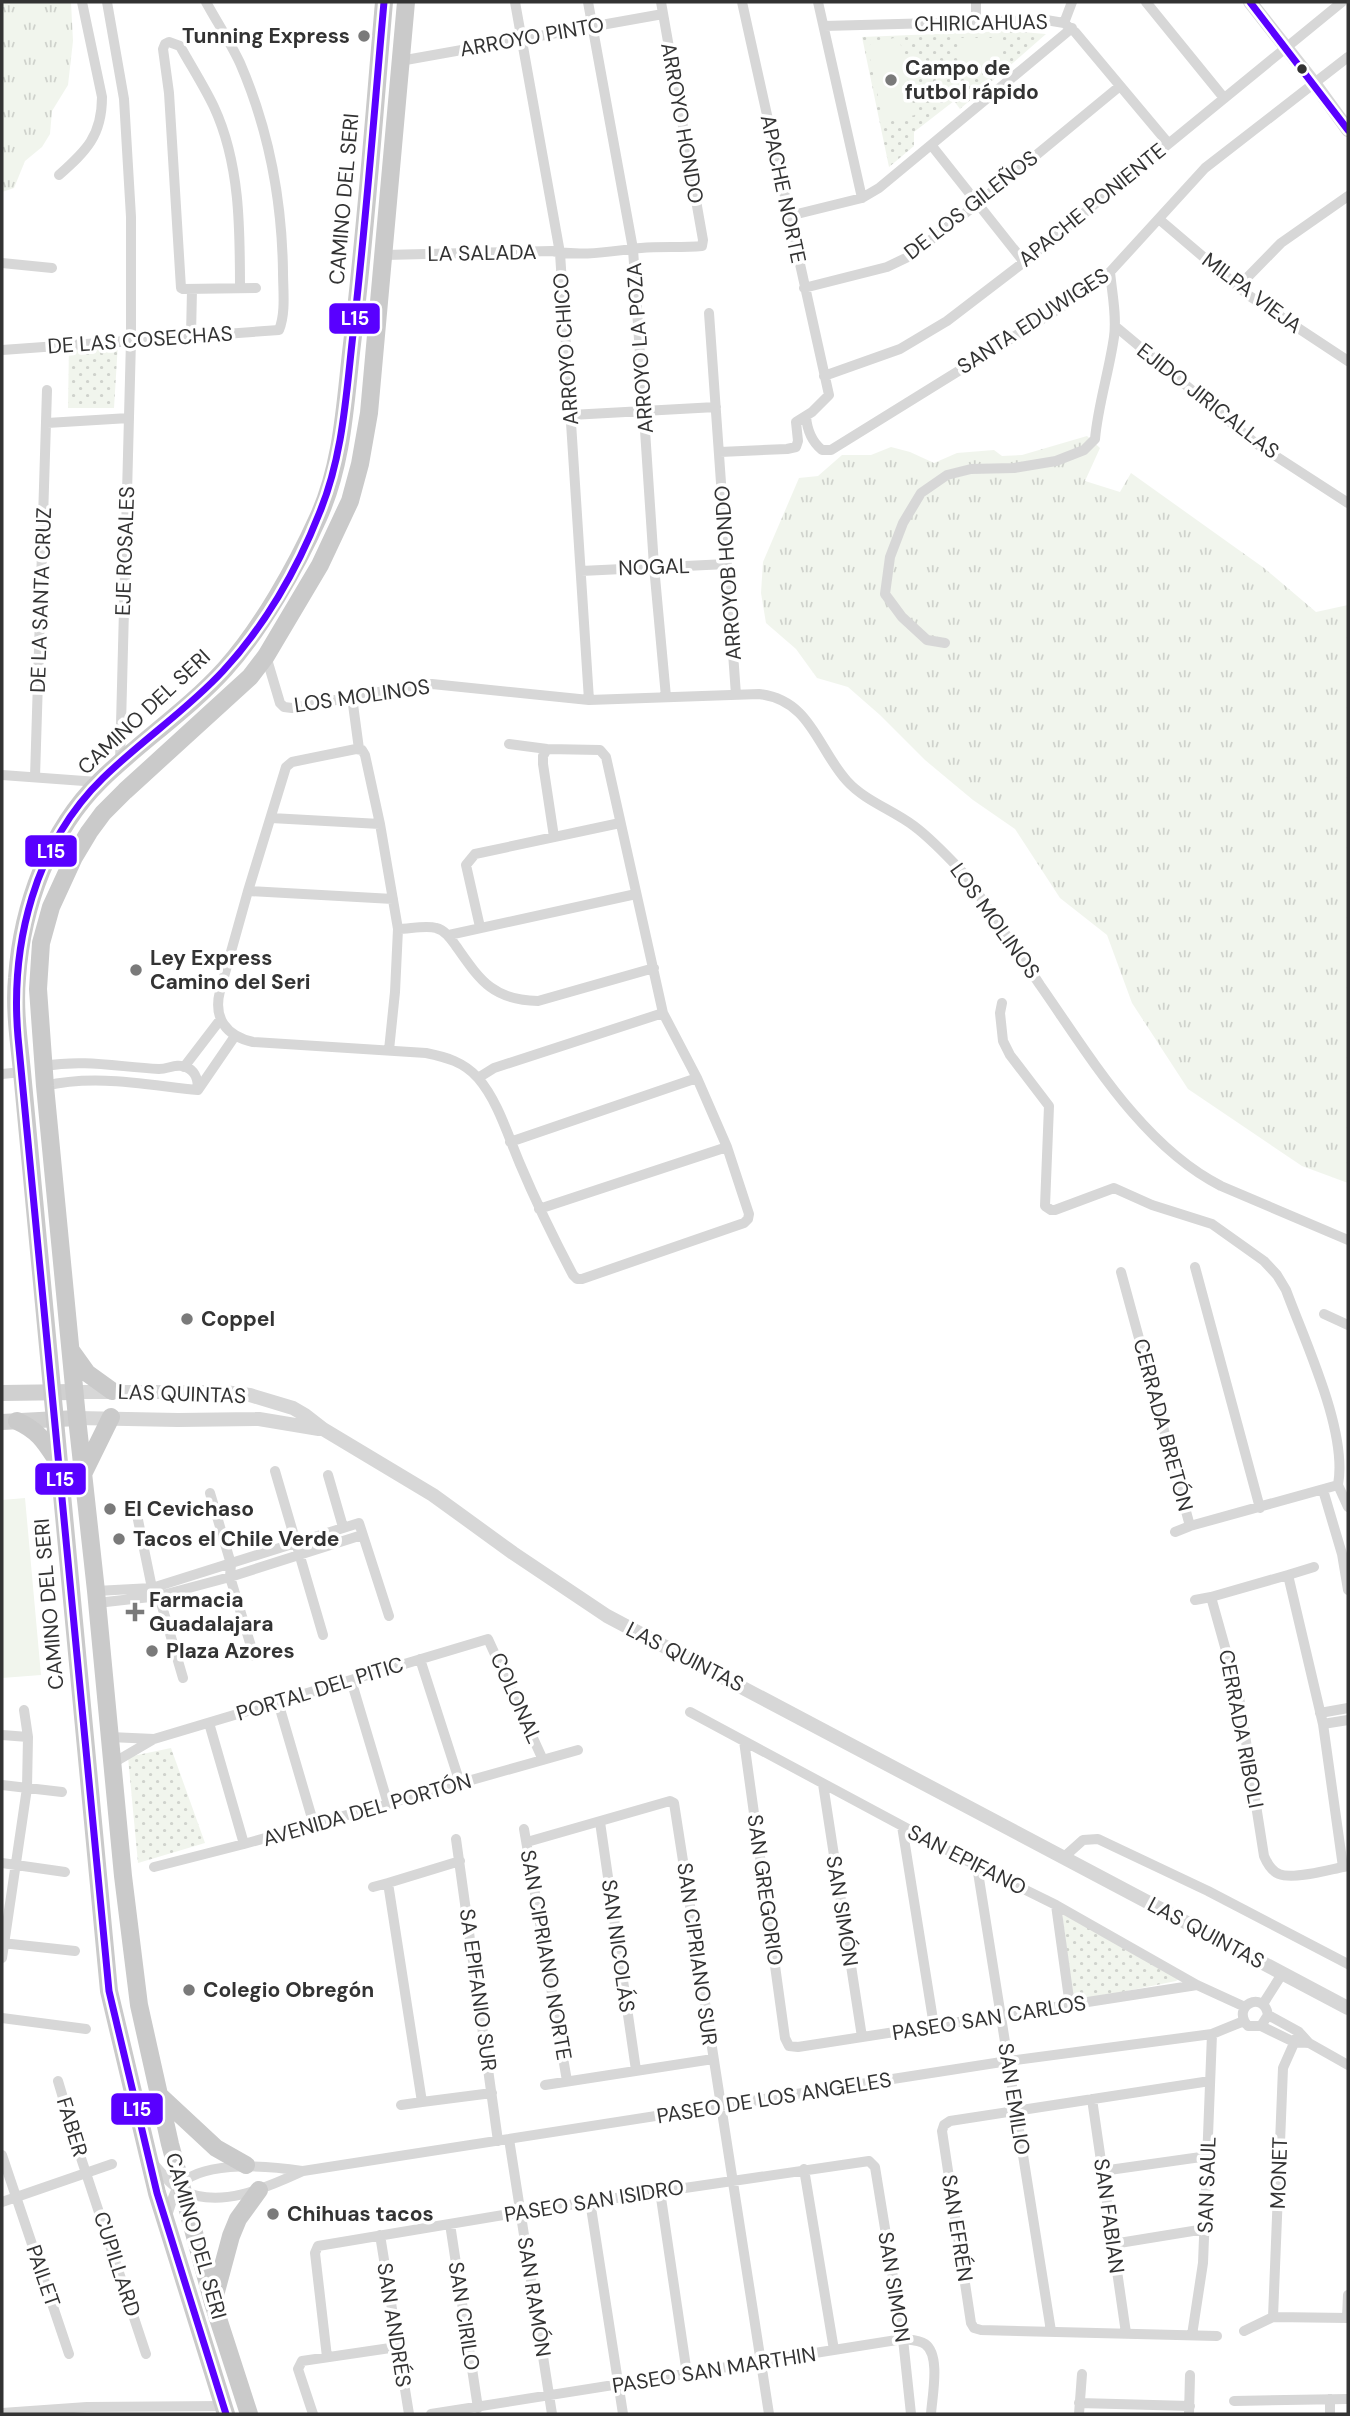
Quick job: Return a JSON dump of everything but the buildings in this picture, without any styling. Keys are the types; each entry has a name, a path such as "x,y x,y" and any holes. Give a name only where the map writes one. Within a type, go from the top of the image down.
{"main road":[{"name":"CAMINO DEL SERI","path":"225,2410 149,2160 108,1981 22,1072 17,979 26,916 38,877 56,841 99,782 198,696 242,648 269,610 317,520 330,489 339,456 361,266 384,2"},
{"name":"CAMINO DEL SERI","path":"248,2414 181,2188 144,2033 135,1982 74,1392 38,989 41,943 51,907 74,857 103,813 250,677 266,656 320,565 350,501 369,413 405,2"},
{"path":"71,1351 87,1373 112,1391"},
{"path":"2,1393 74,1392"},
{"path":"83,1474 111,1417"},
{"path":"9,1421 77,1418"},
{"path":"9,1421 32,1428 59,1463"},
{"path":"159,2095 197,2133 216,2148 246,2165"},
{"path":"214,2303 238,2219 266,2188"}],"street":[{"path":"58,175 85,153 102,111 102,97 82,2"},
{"name":"EJE ROSALES","path":"107,2 124,100 129,157 131,340 120,763"},
{"name":"DE LAS COSECHAS","path":"2,350 279,330 282,324 283,291 282,229 275,175 264,129 239,62 206,2"},
{"name":"ARROYO CHICO","path":"514,2 560,253 589,700"},
{"name":"ARROYO LA POZA","path":"588,2 633,249 654,566 666,697"},
{"name":"ARROYO HONDO","path":"661,2 704,244"},
{"name":"APACHE NORTE","path":"741,2 824,376"},
{"path":"818,2 862,198"},
{"path":"976,2 976,22"},
{"path":"789,216 862,198 879,188 932,146 1068,26 1072,2"},
{"path":"1146,2 1224,98"},
{"path":"1250,2 1348,130"},
{"name":"APACHE PONIENTE","path":"824,376 901,349 923,337 1024,261 1342,2"},
{"name":"ARROYO PINTO","path":"400,61 663,14"},
{"name":"CHIRICAHUAS","path":"824,26 1046,20 1068,26 1168,143"},
{"path":"240,288 240,240 236,188 230,155 215,109 180,46 172,42 165,44 163,49 169,93 181,287 192,289 256,288"},
{"name":"SANTA EDUWIGES","path":"806,416 807,427 815,444 822,450 831,450 1060,308 1110,272 1205,168 1348,57"},
{"name":"DE LOS GILEÑOS","path":"804,288 875,270 909,256 977,204 1120,86"},
{"path":"932,146 1024,261"},
{"path":"1238,287 1281,243 1348,196"},
{"name":"MILPA VIEJA","path":"1160,220 1238,287 1348,361"},
{"name":"LA SALADA","path":"384,255 625,251 701,247 704,244"},
{"path":"2,263 52,268"},
{"path":"945,643 927,640 902,617 885,594 890,557 903,523 921,493 947,475 971,469 1014,468 1056,460 1084,450 1095,439 1115,326 1110,272"},
{"path":"191,336 192,289"},
{"path":"709,313 720,452 796,447 796,422 829,395 824,376"},
{"name":"EJIDO JIRICALLAS","path":"1115,326 1254,442 1348,503"},
{"name":"DE LA SANTA CRUZ","path":"35,777 47,390"},
{"path":"571,415 716,407"},
{"path":"47,423 129,418"},
{"name":"ARROYOB HONDO","path":"720,452 737,695"},
{"name":"NOGAL","path":"581,571 727,564"},
{"name":"LOS MOLINOS","path":"266,656 280,703 284,707 292,708 432,684 589,700 768,695 790,704 807,721 848,782 914,826 968,878 1101,1072 1160,1142 1201,1176 1220,1186 1348,1240"},
{"path":"352,697 359,749 365,755 380,824 398,929 389,1050"},
{"path":"359,749 289,764 248,891 218,999 220,1020 234,1036 253,1042 389,1050 447,1057 464,1065 478,1078 490,1096 539,1209 573,1275 576,1279 582,1279 746,1222 749,1214 727,1147 697,1078 663,1013 606,757 600,750 547,749 509,744"},
{"path":"547,749 543,764 554,837"},
{"path":"2,775 99,782"},
{"path":"271,818 380,824"},
{"path":"480,927 466,865 475,854 620,823"},
{"path":"248,891 393,899"},
{"path":"449,935 636,894"},
{"path":"398,929 436,928 449,935 477,976 490,989 522,1000 538,1001 654,968"},
{"path":"1002,1003 1000,1013 1003,1041 1010,1055 1049,1106 1045,1206 1055,1210 1114,1188 1152,1205 1212,1224 1264,1261 1286,1290 1333,1420 1341,1472 1339,1485 1348,1507"},
{"path":"478,1078 520,1059 663,1013"},
{"path":"184,1067 220,1020"},
{"path":"198,1090 234,1036"},
{"path":"44,1066 82,1062 163,1069 171,1066 184,1067 197,1077 198,1090"},
{"path":"109,1081 110,1063"},
{"path":"162,1086 163,1069"},
{"path":"2,1073 22,1072"},
{"path":"510,1142 697,1078"},
{"path":"45,1086 75,1081 109,1081 198,1090"},
{"path":"539,1209 727,1147"},
{"path":"1195,1267 1260,1508"},
{"name":"CERRADA BRETÓN","path":"1122,1272 1191,1526 1339,1485"},
{"path":"1324,1314 1348,1325"},
{"name":"LAS QUINTAS","path":"74,1392 199,1390 250,1395 293,1408 433,1495 607,1616 1348,2008"},
{"name":"LAS QUINTAS","path":"77,1418 259,1419 323,1429"},
{"path":"275,1471 323,1634"},
{"path":"328,1475 344,1527"},
{"path":"1322,1490 1344,1546 1348,1590"},
{"path":"210,1493 231,1564 230,1577 254,1656"},
{"path":"137,1515 156,1592 183,1678"},
{"path":"97,1597 156,1592 230,1577 344,1527 359,1523 389,1616"},
{"path":"1175,1532 1191,1526"},
{"path":"156,1592 231,1564 362,1535"},
{"path":"1195,1600 1314,1567"},
{"name":"CERRADA RIBOLI","path":"1211,1597 1239,1697 1264,1856 1268,1865 1279,1875 1286,1876 1346,1866 1322,1718 1288,1575"},
{"name":"PORTAL DEL PITIC","path":"113,1763 154,1739 486,1639"},
{"name":"COLONAL","path":"486,1639 491,1642 543,1760"},
{"path":"420,1659 460,1783"},
{"path":"351,1680 388,1804"},
{"path":"278,1702 314,1825"},
{"path":"1322,1718 1348,1709"},
{"path":"2,1958 27,1788 28,1737 24,1710"},
{"name":"SAN EPIFANO","path":"690,1712 977,1866 1056,1905 1197,1985 1245,2007"},
{"path":"1322,1718 1348,1720"},
{"path":"209,1723 244,1844"},
{"path":"2,1735 28,1737"},
{"name":"PORTAL DEL PITIC","path":"110,1737 154,1739"},
{"name":"SAN GREGORIO","path":"744,1741 785,2038"},
{"name":"AVENIDA DEL PORTÓN","path":"154,1867 578,1750"},
{"name":"SAN SIMÓN","path":"822,1784 862,2037"},
{"path":"2,1785 62,1792"},
{"name":"SAN CIPRIANO SUR","path":"600,1822 673,1802 769,2414"},
{"path":"527,1842 600,1822"},
{"name":"SAN NICOLÁS","path":"600,1822 636,2070"},
{"path":"902,1826 934,2026"},
{"name":"SAN CIPRIANO NORTE","path":"524,1829 567,2081"},
{"name":"SA EPIFANIO SUR","path":"456,1839 492,2093 504,2140"},
{"name":"LAS QUINTAS","path":"1064,1857 1083,1840 1098,1839 1346,1960"},
{"path":"373,1888 460,1861"},
{"path":"2,1863 65,1872"},
{"name":"SAN EMILIO","path":"977,1866 1051,2331"},
{"path":"388,1883 422,2102"},
{"path":"1056,1905 1070,2006"},
{"path":"3,1943 75,1951"},
{"path":"1263,2004 1282,1974"},
{"name":"PASEO SAN CARLOS","path":"785,2038 789,2046 793,2047 1197,1985"},
{"path":"1268,2015 1266,2022 1255,2028 1244,2021 1242,2014 1245,2007 1256,2001 1263,2004 1268,2015 1296,2037"},
{"path":"2,2018 86,2029"},
{"name":"PASEO DE LOS ANGELES","path":"303,2171 1008,2061 1212,2034 1244,2021"},
{"path":"1261,2026 1296,2037 1348,2065"},
{"name":"SAN SAUL","path":"1192,2335 1205,2229 1212,2034"},
{"name":"MONET","path":"1273,2317 1283,2068 1296,2037"},
{"path":"545,2085 713,2059"},
{"name":"FABER","path":"58,2081 86,2174"},
{"path":"1016,2109 1210,2081"},
{"path":"401,2105 492,2093"},
{"name":"SAN FABIAN","path":"1092,2099 1126,2333"},
{"name":"SAN EFRÉN","path":"1016,2109 950,2121 944,2124 942,2132 971,2323 977,2330 1051,2331"},
{"name":"SAN RAMÓN","path":"504,2140 521,2212 552,2414"},
{"name":"PAILET","path":"2,2155 69,2354"},
{"path":"1102,2171 1209,2157"},
{"path":"149,2160 181,2188 203,2196 228,2196 266,2188 303,2171"},
{"name":"PASEO SAN ISIDRO","path":"327,2357 315,2253 317,2246 804,2169 872,2162"},
{"name":"SAN SIMON","path":"872,2162 875,2166 903,2339 911,2414"},
{"path":"2,2202 112,2164"},
{"path":"166,2221 181,2188 202,2174 246,2165 303,2171"},
{"path":"266,2188 270,2166"},
{"path":"804,2169 834,2350"},
{"name":"CUPILLARD","path":"86,2174 146,2354"},
{"path":"660,2191 687,2374"},
{"path":"590,2202 623,2414"},
{"name":"SAN CIRILO","path":"450,2224 478,2408"},
{"path":"1113,2244 1205,2229"},
{"name":"SAN ANDRÉS","path":"380,2235 410,2414"},
{"path":"1244,2331 1273,2317 1348,2318 1348,2295"},
{"path":"1051,2331 1217,2336"},
{"path":"903,2339 920,2341 930,2350 934,2367 931,2414"},
{"name":"PASEO SAN MARTHIN","path":"431,2414 903,2339"},
{"path":"313,2414 298,2369 302,2361 397,2347"},
{"path":"1082,2374 1079,2409 1189,2410 1190,2375"},
{"path":"1330,2399 1330,2414"},
{"path":"1234,2401 1348,2399"},
{"path":"1259,2401 1259,2414"},
{"path":"2,2413 225,2410"}],"green space":[{"path":"2,2 71,2 73,41 68,85 52,111 50,134 42,147 25,161 14,188 2,192"},
{"path":"1009,31 1046,34 960,109 954,101 914,132 914,146 889,167 862,37"},
{"name":"Campo de futbol rápido","path":"894,38 900,41 915,115 888,122 883,120 868,49 871,43"},
{"path":"958,38 1003,38 1003,64 958,64"},
{"path":"118,343 114,408 68,408 69,345"},
{"path":"1087,436 1100,448 1085,481 1120,492 1131,473 1264,568 1316,612 1348,605 1348,1183 1302,1166 1188,1089 1132,1003 1107,935 1060,898 1015,829 973,800 925,760 848,687 817,678 796,649 766,623 761,593 763,562 799,478 818,476 842,455 871,455 891,447 934,463 957,453 994,450 1002,456 1022,455"},
{"path":"25,1498 41,1675 2,1678 2,1500"},
{"path":"171,1748 205,1843 138,1863 128,1757"},
{"path":"1062,1911 1180,1978 1073,2002"}],"transit line":[{"name":"L15","path":"226,2414 157,2193 109,1991 18,1037 18,967 23,932 44,864 79,804 103,778 195,699 238,654 278,597 319,514 333,470 345,403 362,251 384,2"},
{"name":"L15","path":"1250,2 1348,130"}],"place":[{"name":"Tunning Express","path":"364,36"},
{"name":"Campo de futbol rápido","path":"891,80"},
{"name":"Ley Express Camino del Seri","path":"136,970"},
{"name":"Coppel","path":"187,1319"},
{"name":"El Cevichaso","path":"110,1509"},
{"name":"Tacos el Chile Verde","path":"119,1539"},
{"name":"Farmacia Guadalajara","path":"135,1612"},
{"name":"Plaza Azores","path":"152,1651"},
{"name":"Colegio Obregón","path":"189,1990"},
{"name":"Chihuas tacos","path":"273,2214"}]}
